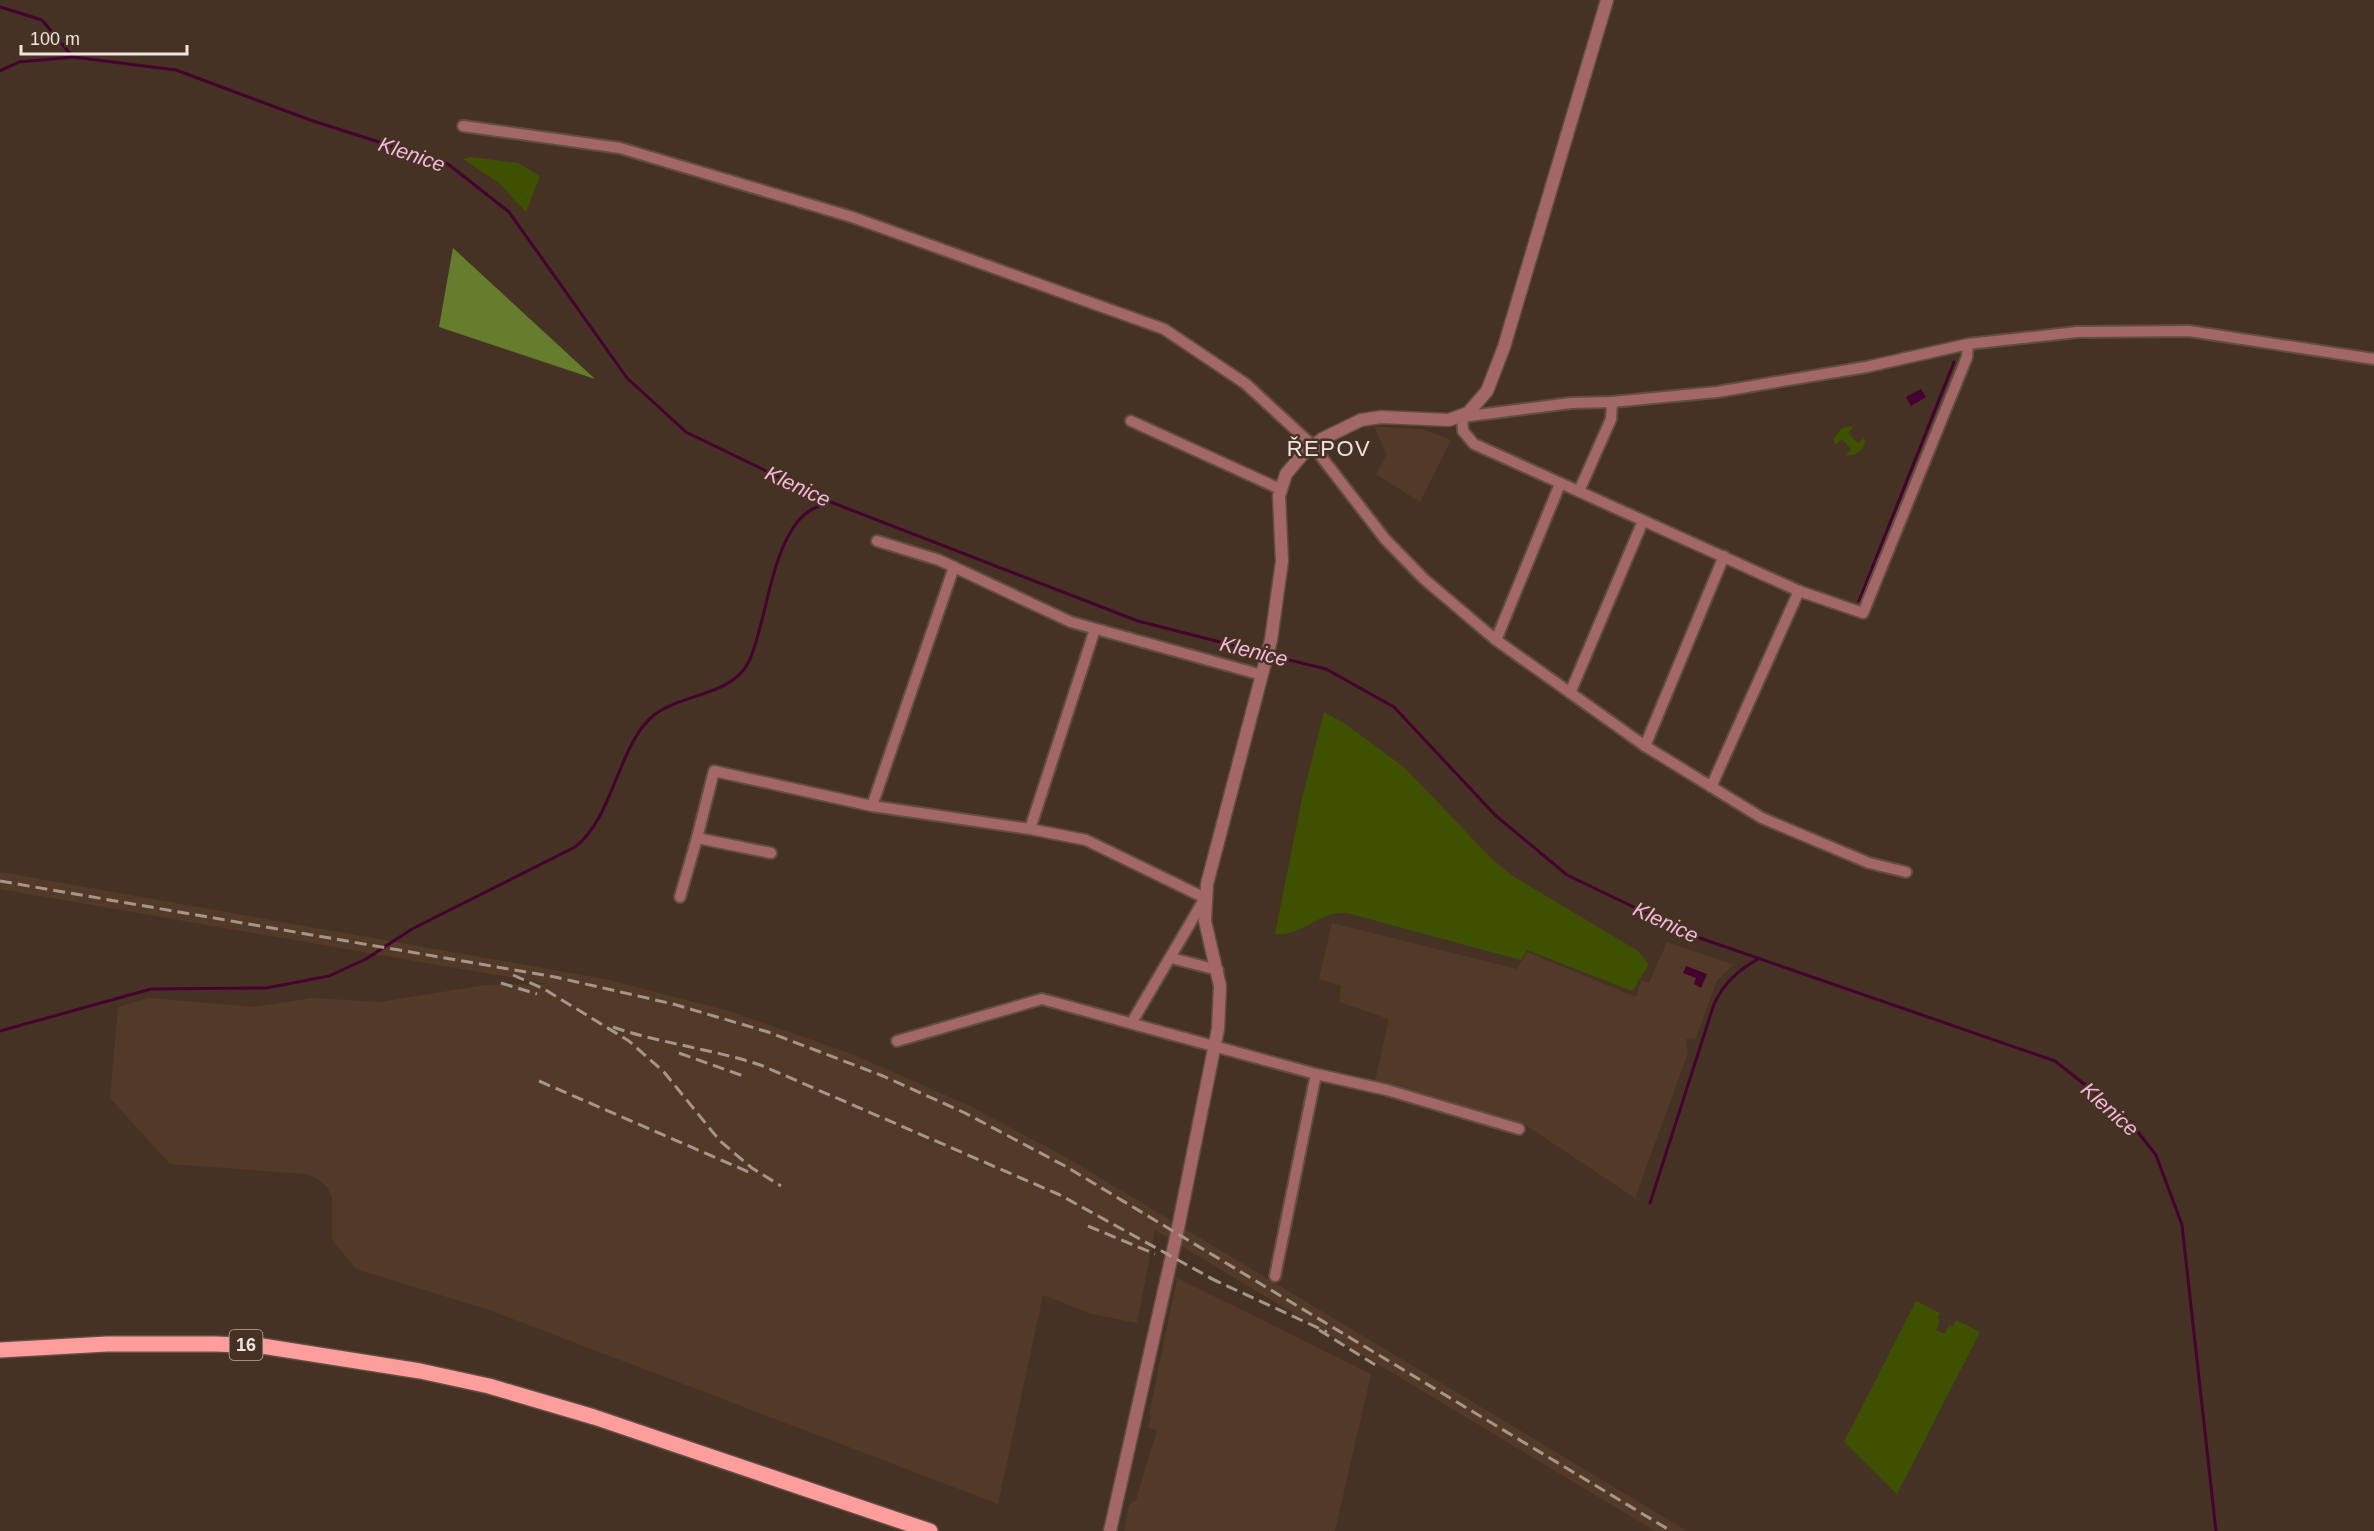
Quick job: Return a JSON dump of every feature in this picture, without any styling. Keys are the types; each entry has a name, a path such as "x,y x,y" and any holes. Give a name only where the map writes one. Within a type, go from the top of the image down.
{"main road":[{"name":"16","path":"0,1350 107,1344 216,1344 317,1353 420,1371 489,1386 594,1417 930,1531"}],"street":[{"path":"1462,417 1474,408 1487,391 1501,356 1607,0"},
{"path":"463,126 631,151 852,217 1164,330 1246,384 1313,446 1385,539 1424,579 1496,640 1645,746 1762,818 1869,863 1905,872"},
{"path":"1110,1531 1178,1233 1216,1046 1220,1006 1218,970 1205,921 1205,898 1271,640 1282,561 1280,489 1286,474 1313,446 1343,427 1370,418 1403,417 1442,421 1570,403 1612,402 1718,392 1866,367 1968,344 2077,332 2189,331 2374,359"},
{"path":"1462,417 1463,431 1474,444 1799,591 1863,613 1967,357 1968,344"},
{"path":"1579,491 1611,419 1612,402"},
{"path":"1131,422 1280,489"},
{"path":"1496,640 1560,484"},
{"path":"1570,693 1643,521"},
{"path":"877,541 954,567 1071,622 1263,672"},
{"path":"1645,746 1724,556"},
{"path":"872,806 954,567"},
{"path":"1711,787 1799,591"},
{"path":"1030,829 1095,629"},
{"path":"680,897 714,771 872,806 1030,829 1086,840 1205,898"},
{"path":"697,838 771,853"},
{"path":"1132,1022 1205,898"},
{"path":"1171,958 1218,970"},
{"path":"897,1041 1042,999 1316,1074 1387,1090 1519,1129"},
{"path":"1275,1276 1316,1074"}],"shaded area":[{"path":"1921,389 1926,397 1911,406 1906,397"},
{"path":"1374,427 1423,429 1451,440 1420,502 1376,474 1387,455"},
{"path":"0,872 605,979 729,1011 849,1053 968,1105 1069,1159 1687,1531 1655,1531 1155,1230 1137,1323 1092,1314 1043,1295 998,1504 489,1310 356,1269 332,1240 332,1197 327,1187 318,1179 306,1174 170,1164 110,1098 118,1007 149,998 254,1007 312,998 379,1002 486,985 548,984 0,889"},
{"path":"1332,923 1517,969 1527,952 1636,997 1641,981 1649,983 1667,942 1734,965 1717,980 1696,1038 1686,1039 1688,1053 1635,1198 1527,1126 1375,1081 1389,1019 1339,1002 1341,986 1319,979"},
{"path":"1686,966 1707,974 1701,988 1694,984 1696,978 1683,973"},
{"path":"1177,1278 1371,1374 1335,1531 1124,1531 1129,1505 1136,1500 1157,1430 1148,1427 1151,1416 1149,1415"}],"green space":[{"path":"471,157 518,163 540,176 526,212 499,183 463,159"},
{"path":"453,248 595,379 439,327"},
{"path":"1851,426 1853,428 1848,433 1858,443 1864,438 1865,441 1863,448 1858,452 1846,455 1851,449 1842,439 1835,445 1834,438 1842,428"},
{"path":"1324,712 1344,723 1405,768 1491,858 1511,875 1638,951 1648,963 1632,991 1527,950 1521,960 1347,913 1328,915 1294,932 1275,934 1302,799"},
{"path":"1916,1301 1940,1313 1936,1330 1945,1334 1949,1325 1953,1326 1956,1320 1980,1332 1897,1494 1844,1442"}],"waterway":[{"path":"0,7 42,20 72,56"},
{"name":"Klenice","path":"0,71 19,62 73,57 176,70 313,121 448,164 509,212 627,378 686,432 828,501 1138,621 1263,653"},
{"path":"1859,601 1954,362"},
{"path":"0,1031 151,989 266,988 329,976 366,959 412,929 575,847 599,818 632,744 654,715 679,702 720,687 743,671 756,643 775,569 789,535 804,515 828,502"},
{"name":"Klenice","path":"1269,655 1326,669 1394,707 1495,815 1567,875 1694,936 2055,1061 2126,1117 2156,1155 2182,1225 2216,1531"},
{"path":"1650,1203 1714,1004 1732,978 1758,959"}],"railway":[{"path":"0,881 555,977 673,1004 768,1032 883,1076 965,1113 1065,1166 1671,1531"},
{"path":"513,975 544,989 629,1041 664,1072 720,1141 752,1168 781,1186"},
{"path":"501,983 537,994"},
{"path":"613,1027 763,1066 1060,1195 1218,1282"},
{"path":"679,1053 746,1077"},
{"path":"539,1081 751,1173"},
{"path":"1088,1226 1155,1254"},
{"path":"1210,1278 1327,1332"},
{"path":"1319,1330 1377,1366"}],"district":[{"name":"ŘEPOV","path":"1329,448"}]}
